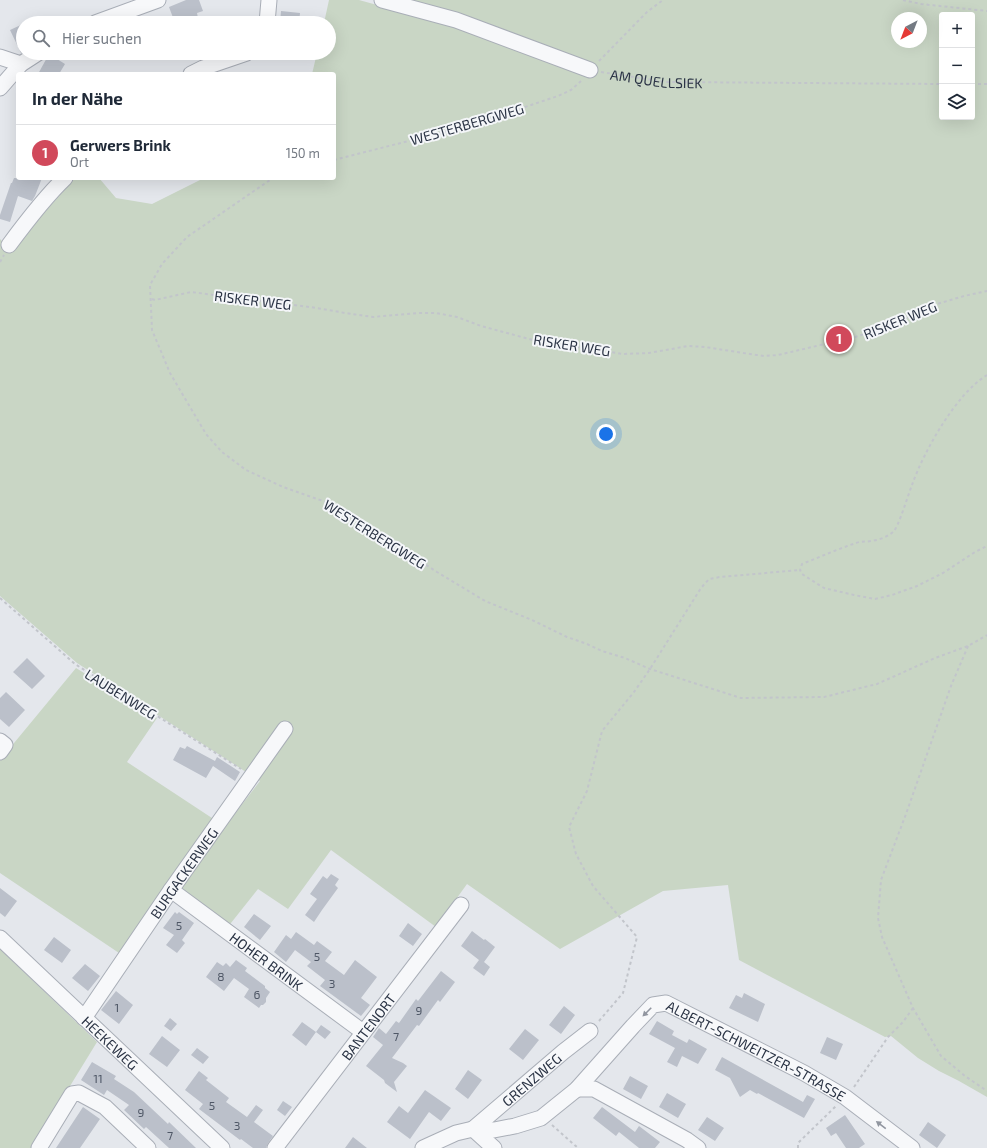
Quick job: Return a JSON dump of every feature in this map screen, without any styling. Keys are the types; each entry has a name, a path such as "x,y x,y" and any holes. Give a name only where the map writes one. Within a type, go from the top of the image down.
{"street":[{"path":"114,16 158,0"},
{"path":"268,16 269,0"},
{"name":"AM QUELLSIEK","path":"382,0 456,20 590,70"},
{"path":"0,57 21,64"},
{"path":"0,88 21,64 27,60"},
{"path":"195,72 226,60"},
{"path":"9,245 24,225 63,180"},
{"name":"BURGACKERWEG","path":"84,1018 171,890 285,729"},
{"name":"HOHER BRINK","path":"171,890 363,1032"},
{"name":"BANTENORT","path":"275,1148 460,906"},
{"name":"HEEKEWEG","path":"0,938 222,1148"},
{"name":"ALBERT-SCHWEITZER-STRASSE","path":"590,1075 653,1005 666,1003 804,1073 845,1097 912,1148"},
{"name":"GRENZWEG","path":"473,1129 563,1052 590,1031"},
{"name":"GRENZWEG","path":"423,1148 456,1133 473,1129 494,1130 515,1126 541,1118 577,1089 590,1075"},
{"path":"577,1089 594,1089 687,1140 698,1148"},
{"path":"38,1148 72,1094 79,1093 104,1107 148,1148"},
{"path":"473,1129 494,1148"}],"path":[{"name":"WESTERBERGWEG","path":"336,159 471,125 558,96 571,90 647,12 663,0"},
{"path":"903,0 921,4 987,11"},
{"name":"AM QUELLSIEK","path":"590,70 666,82 939,84"},
{"path":"975,84 987,84"},
{"name":"WESTERBERGWEG","path":"270,180 187,237 162,264 150,285 152,330 170,373 206,434 222,452 246,470 283,487 324,501 485,601 602,651 626,658 650,669 741,698 824,697 877,684 934,658 968,646 987,635"},
{"name":"RISKER WEG","path":"151,298 154,300 192,292 317,308 373,317 436,313 533,340 623,354 649,353 688,346 705,347 764,356 778,355 856,337 886,327 937,304 987,291"},
{"path":"800,570 802,564 858,542 885,538 895,532 916,474 936,434 962,398 987,375"},
{"path":"800,570 802,574 824,588 876,599 917,586 943,573 974,552 987,546"},
{"path":"590,1031 623,992 637,937 593,886 576,854 569,827 586,791 602,730 634,692 701,588 709,580 720,577 800,570"},
{"name":"LAUBENWEG","path":"0,598 76,664 252,776"},
{"path":"968,646 951,686 881,880 878,918 882,937 913,1008 941,1056 965,1076 987,1091"},
{"path":"798,1148 798,1143 850,1093 888,1037 903,1022 913,1008"},
{"path":"541,1118 552,1125 578,1148"}],"green space":[{"path":"329,0 359,0 453,26 401,0 987,0 987,1097 918,1058 891,1036 885,1037 739,960 728,885 663,891 560,949 467,884 436,927 331,850 288,909 258,889 227,928 176,890 260,781 77,663 0,596 0,239 12,249 73,180 101,180 116,198 152,204 200,180 336,180 336,72 312,72 315,60 336,60 336,16 326,16"},
{"path":"76,668 157,718 127,762 215,820 122,955 0,873 0,760"},
{"path":"0,949 97,1042 32,1148 0,1148"}],"building":[{"path":"186,0 199,0 203,11 197,13 198,16 172,16 169,7"},
{"path":"281,11 300,13 300,16 281,16"},
{"path":"16,27 16,43 10,30"},
{"path":"46,60 59,60 65,64 60,72 39,72"},
{"path":"14,178 16,178 16,180 41,180 32,201 18,196 10,222 0,219 0,215"},
{"path":"27,658 45,676 32,689 13,672"},
{"path":"6,692 25,710 9,727 0,719 0,698"},
{"path":"187,746 215,761 217,757 240,772 235,781 213,766 206,778 173,760 180,747 185,749"},
{"path":"331,874 339,879 335,885 338,888 314,922 305,915 317,899 310,894 323,876 327,879"},
{"path":"0,888 17,901 5,917 0,913"},
{"path":"175,912 177,914 179,912 194,923 182,940 185,943 177,953 166,945 174,935 163,928"},
{"path":"254,914 271,926 260,940 244,927"},
{"path":"408,923 422,934 413,946 399,936"},
{"path":"472,931 495,947 484,962 490,967 484,976 473,968 479,960 461,946"},
{"path":"296,932 314,945 317,941 332,952 325,961 344,975 355,960 377,977 361,998 370,1005 361,1016 320,986 325,980 307,966 311,962 295,950 286,962 274,952 286,935 291,939"},
{"path":"54,937 71,950 62,963 44,950"},
{"path":"236,960 247,968 245,971 265,986 265,988 270,992 266,998 266,1002 259,1008 244,997 249,989 234,978 224,991 206,977 217,962 223,966 226,963 230,967"},
{"path":"85,964 100,976 88,991 72,978"},
{"path":"441,971 455,982 440,1002 438,1000 419,1026 417,1025 392,1058 407,1066 394,1082 397,1092 366,1066 383,1045 373,1037 379,1028 386,1034 396,1021 399,1023 416,999 418,1001"},
{"path":"116,991 133,1005 119,1024 101,1010"},
{"path":"744,993 765,1004 758,1022 729,1008 736,995 742,998"},
{"path":"564,1006 575,1015 561,1034 549,1025"},
{"path":"170,1018 177,1024 171,1031 164,1026"},
{"path":"657,1021 674,1031 672,1035 687,1043 689,1039 707,1049 698,1064 682,1056 677,1067 667,1062 675,1048 649,1034"},
{"path":"302,1022 316,1032 306,1046 292,1035"},
{"path":"321,1025 331,1032 325,1039 316,1032"},
{"path":"525,1029 539,1040 523,1060 509,1049"},
{"path":"162,1036 180,1050 167,1067 149,1054"},
{"path":"827,1037 843,1044 836,1060 820,1053"},
{"path":"197,1048 209,1057 203,1064 191,1055"},
{"path":"722,1057 803,1102 807,1095 815,1099 804,1118 750,1090 740,1097 730,1078 715,1070"},
{"path":"92,1062 116,1076 114,1079 134,1092 196,1148 169,1148 146,1127 144,1129 124,1110 129,1105 107,1090 104,1095 81,1080"},
{"path":"468,1070 482,1080 468,1099 455,1089"},
{"path":"199,1071 208,1078 206,1080 229,1098 226,1102 247,1117 256,1105 263,1110 254,1122 273,1136 266,1148 253,1148 199,1109 203,1104 185,1090"},
{"path":"630,1076 648,1086 641,1099 623,1089"},
{"path":"425,1090 451,1108 441,1121 429,1112 410,1139 387,1122 399,1106 408,1113"},
{"path":"667,1093 686,1104 678,1118 659,1107"},
{"path":"283,1101 292,1107 285,1116 277,1110"},
{"path":"83,1107 100,1119 80,1148 56,1148"},
{"path":"602,1107 635,1132 639,1126 660,1142 655,1148 639,1148 619,1132 616,1136 593,1118"},
{"path":"845,1115 865,1144 859,1148 846,1148 836,1133 831,1136 826,1128"},
{"path":"707,1117 724,1128 715,1141 698,1130"},
{"path":"928,1122 946,1135 937,1148 919,1135"},
{"path":"353,1137 367,1148 345,1148"}],"place":[{"name":"Gerwers Brink","path":"839,339"}]}
